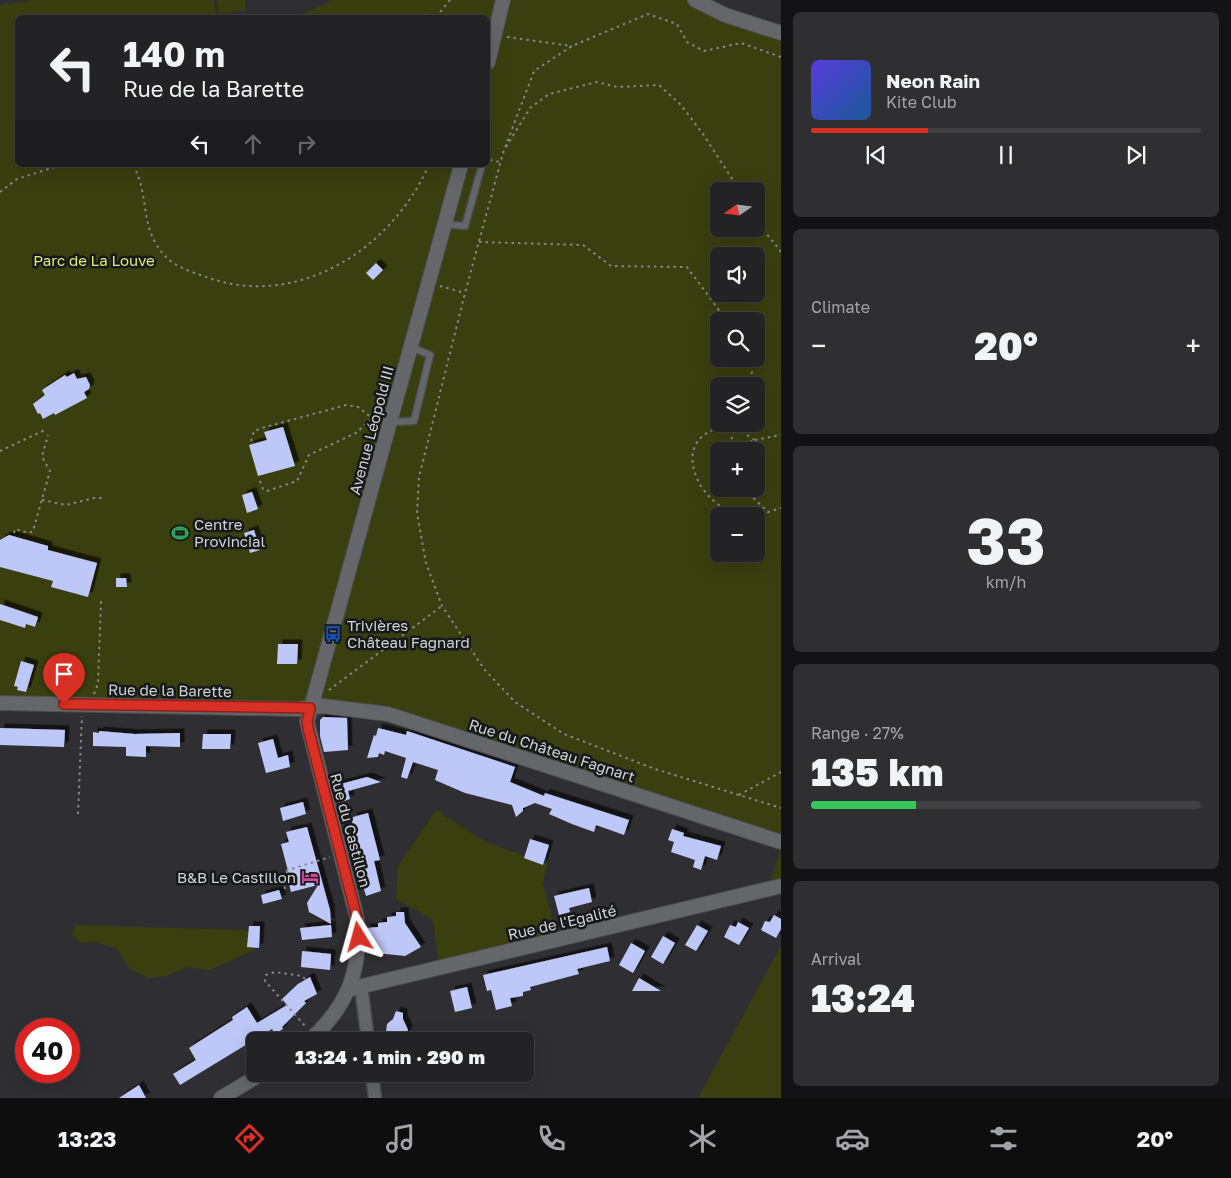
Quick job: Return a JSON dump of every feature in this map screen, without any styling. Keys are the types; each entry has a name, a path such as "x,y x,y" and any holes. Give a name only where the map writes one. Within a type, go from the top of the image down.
{"street":[{"path":"490,54 504,0"},
{"path":"695,0 724,15 781,33"},
{"name":"Avenue Léopold III","path":"311,706 459,167"},
{"name":"Rue de la Barette","path":"0,704 311,706"},
{"name":"Rue du Château Fagnart","path":"311,706 388,714 781,842"},
{"name":"Rue du Castillon","path":"311,706 307,722 309,732 357,918 359,937 355,987 366,1032"},
{"name":"Rue de l'Egalité","path":"355,987 781,886"},
{"path":"318,1032 355,987"},
{"path":"222,1098 248,1082"},
{"path":"373,1082 375,1098"}],"lane":[{"path":"444,224 465,226 481,167"},
{"path":"390,424 414,421 430,356 410,347"}],"path":[{"path":"439,15 450,0"},
{"path":"781,56 741,43 704,51 687,42 677,24 648,14 572,46 534,71 500,162 465,293 419,477 417,513 426,563 442,606 484,669 515,702 564,734 655,769 781,808"},
{"path":"497,27 505,36 572,46"},
{"path":"503,153 530,108 549,94 597,82 617,86 659,85 682,105 734,182"},
{"path":"490,160 500,162"},
{"path":"0,192 17,179 55,167"},
{"path":"134,167 143,184 146,221 160,249 171,262 221,282 257,288 283,285 314,277 342,263 392,221 415,192 428,167"},
{"path":"765,234 774,241 781,252"},
{"path":"479,242 583,245 611,266 687,267 720,312"},
{"path":"428,283 465,293"},
{"path":"251,441 254,431 346,405 358,407 371,419 390,424"},
{"path":"260,481 263,489 267,491 297,481 309,455 356,433 371,419"},
{"path":"0,450 46,430"},
{"path":"710,431 692,450 691,462 700,485 722,507"},
{"path":"741,432 756,440"},
{"path":"14,533 15,529 29,533 33,531 50,471 42,456 48,435"},
{"path":"750,442 781,435"},
{"path":"752,497 768,512"},
{"path":"42,500 66,505 94,498 105,498"},
{"path":"765,513 781,508"},
{"path":"94,694 98,684 101,601"},
{"path":"311,706 442,606"},
{"path":"78,814 82,705"},
{"path":"739,795 781,772"},
{"path":"285,888 284,872 340,854"},
{"path":"305,979 302,976 275,972 266,975 265,981 306,1032"}],"green space":[{"name":"Parc de La Louve","path":"35,0 214,0 216,15 15,15 15,167 490,167 490,15 300,15 333,0 695,0 781,33 781,842 388,714 0,703 0,5"},
{"path":"217,0 245,0 246,10 219,14"},
{"path":"436,810 484,841 547,864 543,884 558,940 439,966 433,920 396,899 398,866"},
{"path":"781,849 781,886 767,890"},
{"path":"76,925 244,930 250,933 254,942 254,950 210,970 186,967 167,976 148,978 130,969 116,948 93,942 80,943 72,934"},
{"path":"781,946 781,1098 698,1098"}],"building":[{"path":"376,263 383,270 373,280 366,273"},
{"path":"74,373 77,379 86,377 90,385 89,389 84,392 87,398 55,415 54,413 43,419 33,404 45,395 42,390 65,375 67,377"},
{"path":"283,427 295,466 258,476 249,445 267,440 264,432"},
{"path":"252,492 258,509 247,513 242,495"},
{"path":"254,530 260,550 250,553 244,533"},
{"path":"9,535 48,546 48,550 97,563 88,597 51,587 53,581 0,567 0,540"},
{"path":"116,578 126,578 127,587 116,587"},
{"path":"0,604 38,617 35,627 26,624 25,628 0,620"},
{"path":"278,644 298,644 297,664 277,664"},
{"path":"21,661 34,665 26,692 17,690 18,687 14,686"},
{"path":"323,717 347,718 348,750 324,752 320,736 320,720"},
{"path":"0,728 65,730 64,747 0,745"},
{"path":"378,728 406,735 407,731 515,767 510,782 544,796 545,793 629,820 624,835 596,825 594,832 549,814 552,809 535,803 523,808 523,811 516,817 512,805 465,793 435,780 438,770 413,762 407,779 401,777 406,758 385,751 384,755 379,753 378,757 367,758"},
{"path":"99,731 135,734 180,733 180,747 146,746 146,757 126,756 126,747 93,746 93,732 99,733"},
{"path":"203,734 231,734 230,749 202,749"},
{"path":"273,739 278,758 288,755 290,767 266,773 258,743"},
{"path":"367,777 381,782 348,791 350,799 339,803 333,786"},
{"path":"303,802 306,814 283,821 280,808"},
{"path":"368,813 380,860 374,861 381,891 366,896 360,876 365,875 352,823 353,817"},
{"path":"307,827 330,910 331,924 309,912 307,903 318,885 291,892 286,872 288,871 281,844 289,842 286,832"},
{"path":"672,829 684,833 683,836 721,846 717,860 705,856 701,870 693,867 695,860 671,852 674,842 668,840"},
{"path":"530,839 549,845 543,865 524,858"},
{"path":"589,888 592,902 569,908 570,912 559,915 554,896"},
{"path":"279,890 282,899 263,904 261,895"},
{"path":"396,912 404,912 405,923 421,947 405,956 367,952 366,928 378,927 378,923 387,922 387,917 396,916"},
{"path":"774,915 781,919 781,929 776,938 761,930 765,921 770,922"},
{"path":"738,922 749,928 739,945 724,937 730,925 736,927"},
{"path":"331,925 332,937 302,940 300,928"},
{"path":"697,925 708,931 696,951 685,945"},
{"path":"249,926 260,926 259,948 247,947"},
{"path":"663,936 675,943 663,964 651,957"},
{"path":"631,943 645,951 633,973 619,965"},
{"path":"607,947 610,961 577,969 579,974 530,987 531,990 523,992 523,996 510,998 512,1006 496,1010 491,990 487,991 483,975"},
{"path":"302,951 331,954 330,970 301,967"},
{"path":"310,977 317,994 304,1001 306,1003 282,1027 283,1029 278,1032 274,1032 272,1029 267,1032 246,1032 246,1045 180,1085 173,1074 196,1060 189,1048 233,1020 232,1017 247,1007 257,1023 287,1005 282,999 298,984"},
{"path":"639,978 661,991 632,991"},
{"path":"467,987 472,1008 455,1012 450,991"},
{"path":"396,1011 403,1013 407,1032 386,1032 387,1024 393,1019"},
{"path":"139,1085 146,1098 119,1098"}],"place":[{"name":"Centre Provincial","path":"180,533"},
{"name":"Trivières Château Fagnard","path":"333,634"},
{"name":"B&B Le Castillon","path":"310,877"}],"route":[{"path":"64,704 310,708 307,722 309,732 357,918 359,937"}]}
